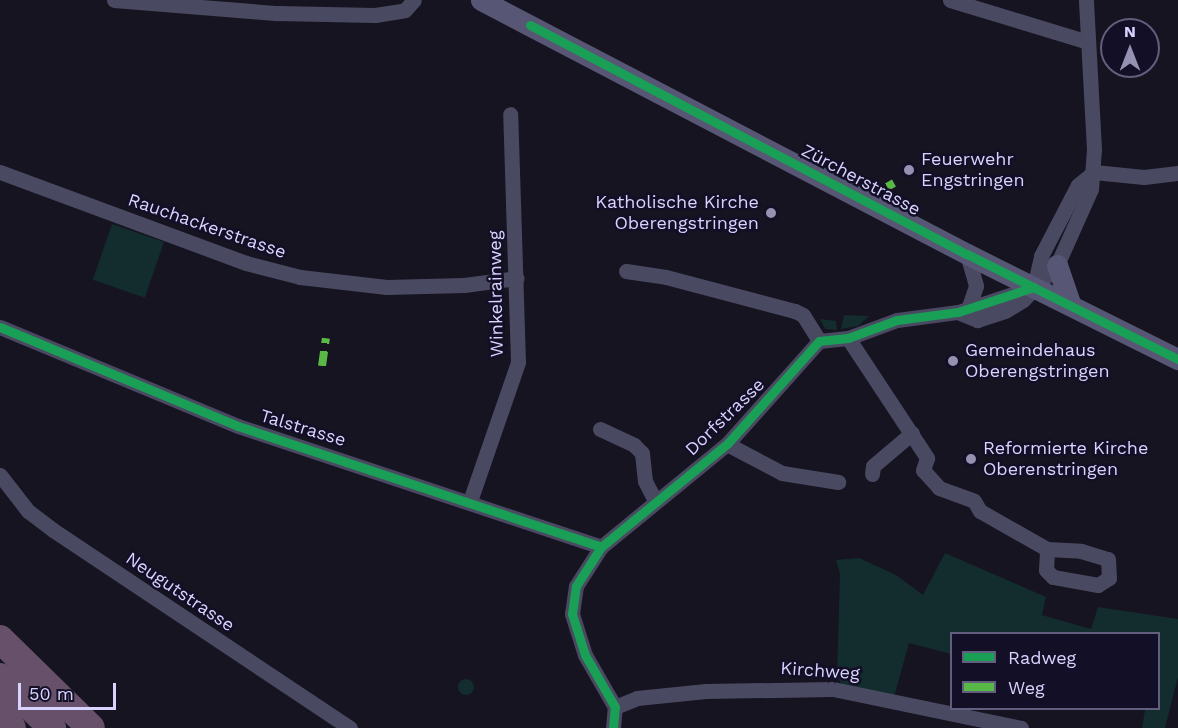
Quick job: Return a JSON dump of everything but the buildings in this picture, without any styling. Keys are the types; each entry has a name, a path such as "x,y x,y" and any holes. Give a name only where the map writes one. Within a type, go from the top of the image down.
{"highway":[{"path":"0,639 91,728"},
{"path":"0,677 52,728"},
{"path":"0,708 12,728"}],"main road":[{"name":"Zürcherstrasse","path":"481,0 967,254 1178,359"},
{"path":"1057,265 1071,306"}],"street":[{"path":"114,0 277,13 375,15 405,10 414,0"},
{"path":"950,0 1088,42"},
{"path":"626,271 666,277 795,311 803,315 819,341 848,338 897,320 964,309 1034,287 1057,265 1091,189 1094,172 1086,0"},
{"name":"Winkelrainweg","path":"470,501 518,362 510,114"},
{"name":"Rauchackerstrasse","path":"0,172 246,263 300,278 386,287 464,285 517,278"},
{"path":"1034,287 1041,256 1078,185 1094,172 1144,177 1178,173"},
{"path":"964,309 976,286 967,254"},
{"name":"Talstrasse","path":"0,327 216,417 601,547"},
{"path":"848,338 912,433 927,458 924,470 939,488 975,501 980,511 1047,549"},
{"name":"Dorfstrasse","path":"615,707 585,655 572,614 576,586 601,547 727,444 819,341"},
{"path":"600,429 634,445 642,453 645,482 655,501"},
{"path":"872,474 873,466 912,433"},
{"path":"727,444 782,472 838,482"},
{"name":"Neugutstrasse","path":"0,475 28,511 53,530 350,728"},
{"name":"Kirchweg","path":"615,707 637,698 706,691 772,687 833,689 1021,728"},
{"path":"613,728 615,707"}],"green space":[{"path":"112,224 164,242 145,298 93,280"},
{"path":"844,315 869,316 858,326 841,329"},
{"path":"820,319 836,321 837,330 825,329"},
{"path":"945,553 1046,597 1042,615 1091,629 1098,607 1178,619 1178,677 1165,728 1142,728 1145,710 1160,710 1160,632 950,632 950,654 909,643 894,697 842,685 837,675 840,574 836,560 859,558 896,575 923,595"},
{"path":"463,679 469,679 474,687 472,693 463,695 458,690 458,684"}],"marked path":[{"path":"887,187 894,183"},
{"path":"322,366 326,338"}],"cycle path":[{"path":"530,25 967,254 1178,359"},
{"path":"613,728 615,707 585,655 572,614 576,586 601,547 727,444 819,341 848,338 897,320 958,312 1034,287"},
{"path":"0,327 238,426 601,547"}],"place":[{"name":"Feuerwehr Engstringen","path":"909,170"},
{"name":"Katholische Kirche Oberengstringen","path":"771,213"},
{"name":"Gemeindehaus Oberengstringen","path":"953,361"},
{"name":"Reformierte Kirche Oberenstringen","path":"971,459"}]}
